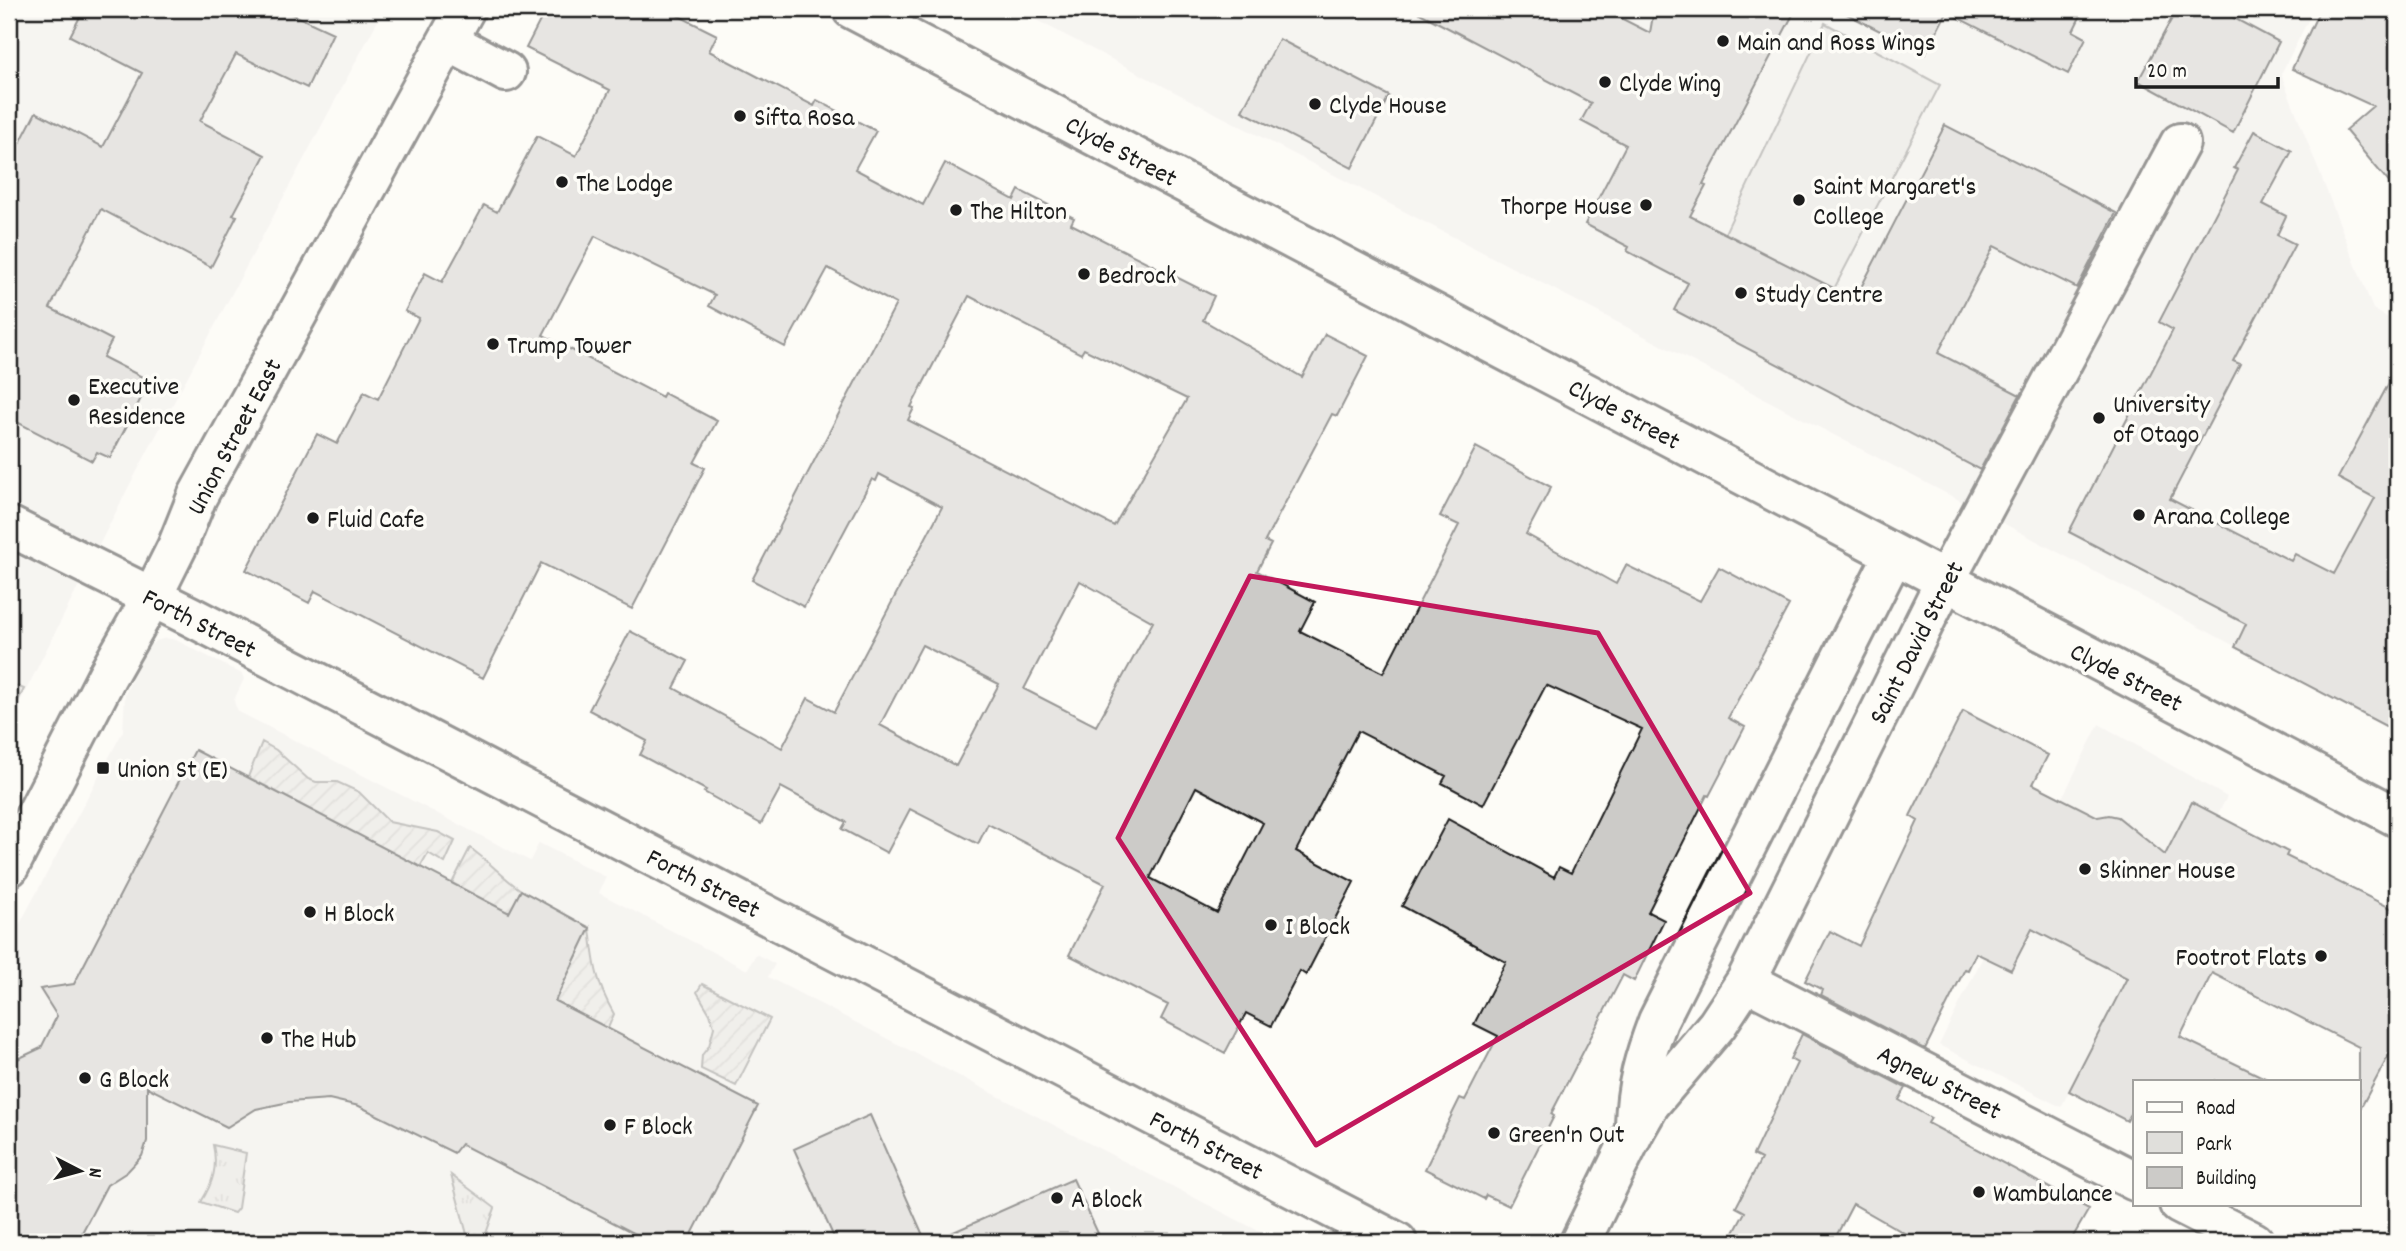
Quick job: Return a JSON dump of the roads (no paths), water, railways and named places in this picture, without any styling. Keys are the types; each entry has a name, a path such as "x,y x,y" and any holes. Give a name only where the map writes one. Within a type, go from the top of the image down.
{"street":[{"name":"Clyde Street","path":"852,9 2397,817"},
{"path":"456,25 506,72"},
{"name":"Union Street East","path":"9,867 107,676 152,597 177,547 197,497 456,25"},
{"name":"Saint David Street","path":"1580,1242 1650,1104 1717,1026 1746,981 1945,581 2180,143"},
{"name":"Forth Street","path":"9,526 152,597 1397,1242"},
{"name":"Saint David Street","path":"1635,1130 1638,1081 1644,1056 1658,1021 1894,554"},
{"name":"Agnew Street","path":"1746,981 2133,1180"},
{"path":"2183,1206 2254,1242"}],"place":[{"name":"Main and Ross Wings","path":"1723,41"},
{"name":"Clyde Wing","path":"1605,82"},
{"name":"Clyde House","path":"1315,104"},
{"name":"Sifta Rosa","path":"740,116"},
{"name":"The Lodge","path":"562,182"},
{"name":"Saint Margaret's College","path":"1799,200"},
{"name":"Thorpe House","path":"1646,205"},
{"name":"The Hilton","path":"956,210"},
{"name":"Bedrock","path":"1084,274"},
{"name":"Study Centre","path":"1741,293"},
{"name":"Trump Tower","path":"493,344"},
{"name":"Executive Residence","path":"74,400"},
{"name":"University of Otago","path":"2099,418"},
{"name":"Arana College","path":"2139,515"},
{"name":"Fluid Cafe","path":"313,518"},
{"name":"Union St (E)","path":"103,768"},
{"name":"Skinner House","path":"2085,869"},
{"name":"H Block","path":"310,912"},
{"name":"I Block","path":"1271,925"},
{"name":"Footrot Flats","path":"2321,956"},
{"name":"The Hub","path":"267,1038"},
{"name":"G Block","path":"85,1078"},
{"name":"F Block","path":"610,1125"},
{"name":"Green'n Out","path":"1494,1133"},
{"name":"Wambulance","path":"1979,1192"},
{"name":"A Block","path":"1057,1198"}]}
